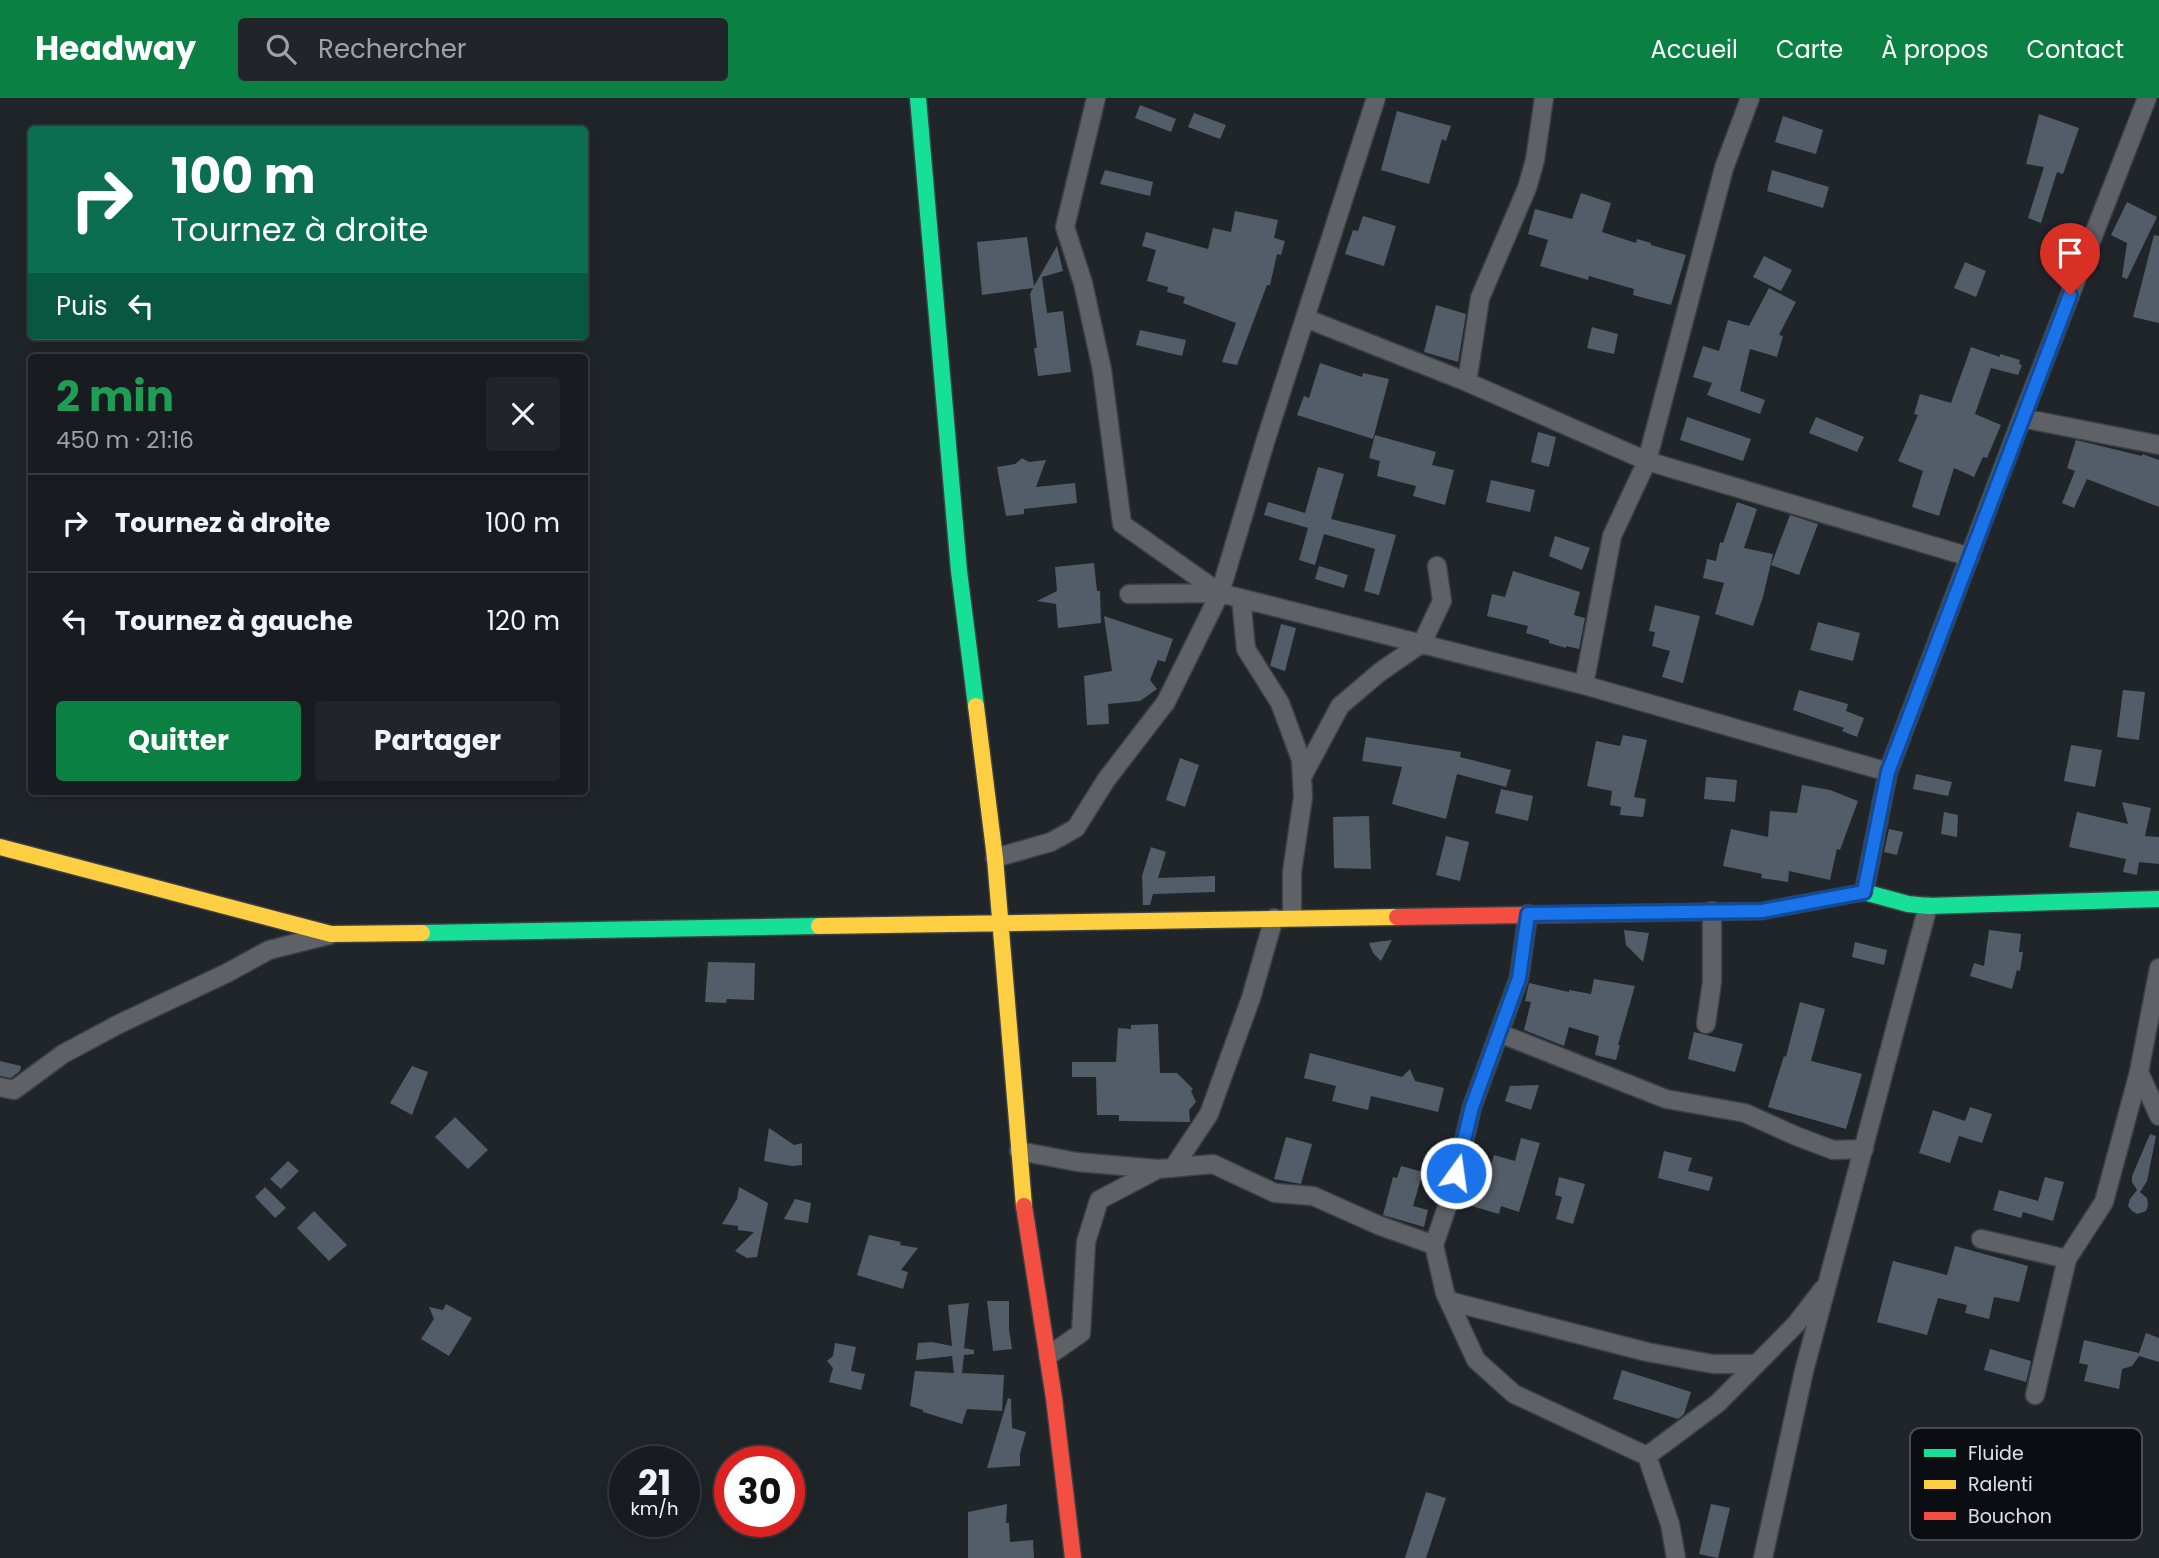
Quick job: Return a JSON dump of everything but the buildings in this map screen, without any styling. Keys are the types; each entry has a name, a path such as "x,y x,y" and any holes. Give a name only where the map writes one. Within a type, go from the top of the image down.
{"street":[{"path":"918,98 959,571 995,858 1022,1195 1048,1356 1073,1558"},
{"path":"1096,98 1065,227 1083,283 1102,370 1122,524 1220,593"},
{"path":"995,858 1051,842 1076,828 1106,780 1166,702 1220,593 1376,98"},
{"path":"1467,382 1480,298 1527,188 1535,160 1544,98"},
{"path":"1584,685 1612,536 1647,461 1724,168 1751,98"},
{"path":"1864,892 1888,772 2147,98"},
{"path":"1305,318 1467,382 1647,461 1969,557"},
{"path":"2022,418 2159,445"},
{"path":"1302,777 1340,706 1380,672 1422,643 1442,601 1437,566"},
{"path":"1129,594 1220,593 1584,685 1888,772"},
{"path":"1048,1356 1081,1333 1087,1242 1099,1200 1166,1168 1209,1114 1283,918 1303,797 1301,760 1280,703 1246,649 1241,598"},
{"path":"0,847 331,934"},
{"path":"0,1087 14,1090 63,1054 269,950 331,934 1762,911 1864,892 1908,904 1927,906 2159,899"},
{"path":"1763,1558 1804,1371 1927,906"},
{"path":"1706,1024 1712,982 1712,911"},
{"path":"1528,914 1519,978 1472,1107 1451,1195 1434,1245 1449,1301 1476,1360 1514,1394 1647,1456 1670,1524 1676,1558"},
{"path":"2035,1395 2067,1259 2105,1202 2139,1072 2159,968"},
{"path":"1499,1033 1665,1099 1745,1113 1833,1150 1864,1149"},
{"path":"2139,1072 2159,1116"},
{"path":"1019,1152 1077,1162 1166,1168 1213,1164 1275,1193 1313,1196 1378,1225 1434,1245"},
{"path":"1981,1239 2067,1259"},
{"path":"1647,1456 1718,1403 1796,1324 1828,1284"},
{"path":"1449,1301 1647,1352 1713,1364 1756,1364"}],"traffic: fast":[{"path":"918,98 959,571 976,706"},
{"path":"1859,893 1928,906 2159,899"},
{"path":"422,933 819,926"}],"traffic: slow":[{"path":"976,706 995,858 1024,1206"},
{"path":"0,847 331,934 422,933"},
{"path":"819,926 1397,917"}],"traffic: jam":[{"path":"1397,917 1762,911 1859,893"},
{"path":"1024,1206 1054,1398 1073,1558"}],"route":[{"path":"1456,1173 1472,1107 1519,978 1528,914 1762,911 1864,892 1888,772 2070,295"}]}
